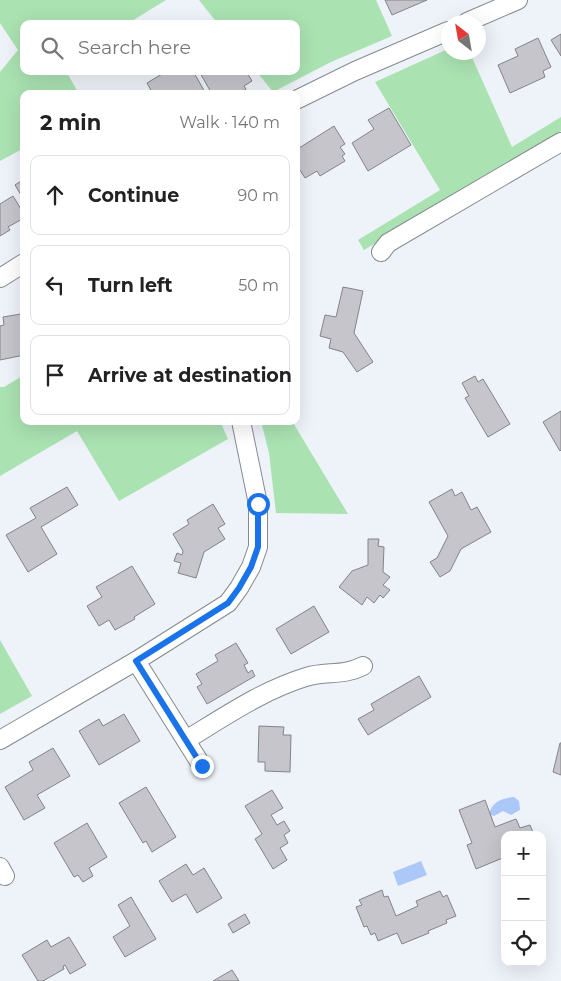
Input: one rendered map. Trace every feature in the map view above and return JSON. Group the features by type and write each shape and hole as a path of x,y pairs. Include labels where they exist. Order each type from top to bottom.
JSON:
{"street":[{"path":"483,15 518,0"},
{"path":"300,98 355,71 441,34"},
{"path":"381,252 388,243 561,142"},
{"path":"0,278 20,266"},
{"path":"0,740 136,661 228,603 251,567 258,547 258,504 242,425"},
{"path":"136,661 202,766"},
{"path":"186,740 261,696 292,682 308,676 348,672 362,666"}],"green space":[{"path":"0,0 166,0 134,20 20,20 20,75 68,75 77,90 20,90 20,150 0,161 0,72 18,50 0,23"},
{"path":"199,0 376,0 392,36 331,62 277,90 271,90 259,75 300,75 300,20 215,20"},
{"path":"441,52 441,60 473,60 512,147 561,117 561,131 364,250 358,240 440,190 375,82"},
{"path":"20,377 20,425 222,425 228,439 119,501 77,431 0,476 0,387 4,387"},
{"path":"262,425 294,425 348,514 276,513 269,453"},
{"path":"0,640 32,696 0,714"}],"water":[{"path":"514,797 519,801 520,810 511,815 503,811 494,816 489,814 492,806 498,801"},
{"path":"421,861 427,875 398,886 393,872"}],"building":[{"path":"385,0 427,0 392,15"},
{"path":"561,34 561,56 551,40"},
{"path":"538,38 551,67 543,71 545,77 510,93 498,65 518,56 515,49"},
{"path":"160,75 195,75 204,90 151,90 147,83"},
{"path":"201,75 248,75 252,81 244,86 246,89 245,90 210,90"},
{"path":"389,108 411,145 368,171 352,143 374,129 368,120"},
{"path":"334,126 345,144 340,147 345,154 342,156 345,161 320,176 317,171 305,178 300,170 300,147"},
{"path":"20,182 20,193 15,185"},
{"path":"13,196 20,207 20,220 8,227 10,230 0,236 0,204"},
{"path":"343,287 363,291 354,333 373,362 357,372 343,352 329,348 331,339 320,336 325,315 336,317"},
{"path":"20,314 20,356 0,360 0,326 4,325 3,317"},
{"path":"475,376 478,382 483,379 510,424 488,437 465,398 469,396 462,383"},
{"path":"561,411 561,450 560,451 543,422"},
{"path":"67,487 78,505 41,527 57,554 28,572 6,535 36,518 30,508"},
{"path":"452,489 455,496 462,492 471,510 477,507 491,532 461,549 450,571 440,577 430,562 437,558 448,536 429,502"},
{"path":"213,504 225,524 218,528 225,539 204,552 196,578 178,573 181,563 174,561 177,553 182,555 183,551 173,534 189,524 187,520"},
{"path":"368,539 379,539 378,546 384,547 383,572 390,577 383,585 390,590 383,598 380,595 374,603 367,597 362,605 339,587 352,571 368,565"},
{"path":"132,566 155,604 134,617 135,619 115,630 109,620 99,626 87,606 102,597 96,587"},
{"path":"314,606 329,632 291,654 276,629"},
{"path":"236,643 248,663 244,665 248,673 252,670 255,676 207,704 197,687 202,684 196,674 218,661 215,655"},
{"path":"419,676 431,697 368,735 358,719 374,710 371,704"},
{"path":"124,714 140,741 99,765 79,731 99,719 103,726"},
{"path":"259,726 284,727 283,735 291,735 290,772 265,771 265,762 258,762"},
{"path":"561,743 561,775 553,772"},
{"path":"53,748 70,776 37,795 45,808 24,820 5,787 33,770 29,762"},
{"path":"146,787 176,837 152,852 146,841 143,843 119,803"},
{"path":"272,790 283,808 271,815 277,825 284,821 290,831 284,835 288,843 280,848 287,860 273,869 255,839 262,834 245,806"},
{"path":"485,800 495,827 516,819 520,828 530,825 532,831 501,831 501,859 476,869 467,845 472,843 459,810"},
{"path":"87,823 107,857 89,868 93,876 83,882 78,875 74,877 54,843"},
{"path":"186,864 193,875 204,868 222,898 197,913 186,894 172,902 159,881"},
{"path":"382,890 384,897 388,896 396,916 418,906 416,901 440,891 443,897 447,895 456,916 446,920 447,923 428,931 429,933 402,944 397,933 378,941 375,933 371,935 367,926 364,927 356,907 362,905 359,900"},
{"path":"131,897 156,939 125,957 113,937 130,926 118,905"},
{"path":"245,914 250,923 233,933 228,924"},
{"path":"69,937 86,965 70,974 65,965 63,966 64,969 43,981 38,981 22,955 47,940 51,947"},
{"path":"232,970 239,981 213,981"}],"route":[{"path":"202,766 136,661 228,603 251,567 258,547 258,504"}]}
